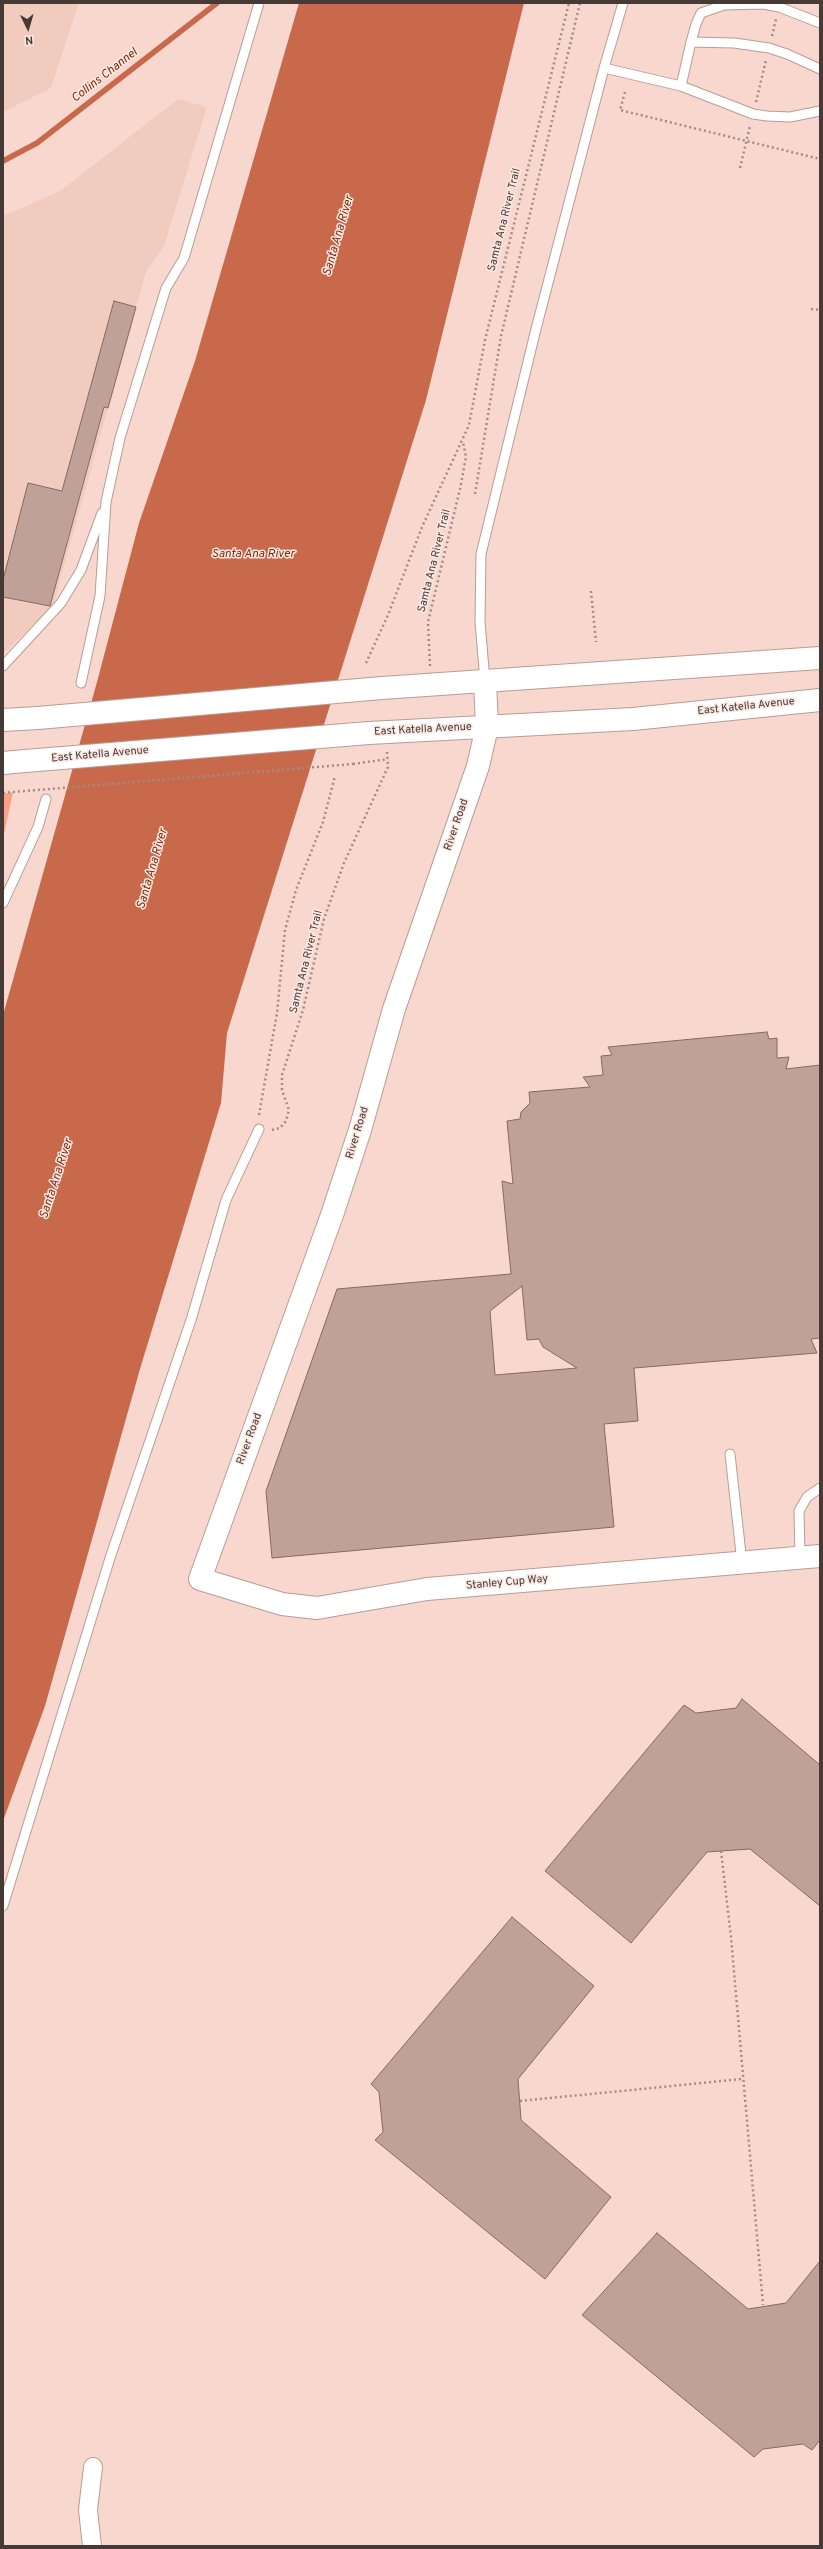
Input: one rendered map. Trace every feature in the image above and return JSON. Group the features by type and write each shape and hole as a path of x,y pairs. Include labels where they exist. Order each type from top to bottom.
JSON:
{"main road":[{"path":"3,720 432,684 820,658"},
{"name":"River Road","path":"200,1579 332,1215 360,1130 394,1008 478,766 486,727 485,681"},
{"name":"East Katella Avenue","path":"3,763 369,733 633,719 820,700"},
{"name":"Stanley Cup Way","path":"200,1579 282,1604 317,1608 427,1589 810,1556"}],"street":[{"path":"92,2546 88,2510 93,2467"}],"lane":[{"path":"3,666 61,603 81,570 106,502 120,438 166,288 184,258 259,3"},
{"path":"485,681 480,622 481,554 536,329 604,68 623,3"},
{"path":"681,86 698,18 706,10 713,7 744,4 779,7 820,23"},
{"path":"692,42 734,43 769,48 787,54 820,69"},
{"path":"604,68 681,86 753,114 790,117 820,111"},
{"path":"82,682 100,596 106,502"},
{"path":"3,903 38,827 46,799"},
{"path":"3,1906 110,1558 191,1320 226,1200 260,1129"},
{"path":"730,1454 742,1563"},
{"path":"810,1556 799,1511 807,1497 820,1488"}],"path":[{"name":"Samta Ana River Trail","path":"366,662 388,615 422,527 463,442 476,394 485,340 516,207 569,3"},
{"path":"475,494 501,336 580,3"},
{"path":"740,168 779,7"},
{"path":"624,92 620,110 820,159"},
{"path":"811,309 820,310"},
{"name":"Samta Ana River Trail","path":"432,684 428,622 460,489 466,457 463,442"},
{"path":"591,591 596,642"},
{"name":"Samta Ana River Trail","path":"3,793 353,764 388,759 388,767 344,864 324,919 304,1010 282,1075 282,1090 289,1110 286,1121 280,1128 268,1131 260,1129 257,1123 277,1013 285,930 296,890 323,822 335,776"},
{"path":"721,1851 731,1937 742,2079 763,2306"},
{"path":"520,2101 742,2079"}],"shaded area":[{"path":"3,3 79,3 51,88 3,112"},
{"path":"178,99 207,107 164,246 146,272 53,606 3,654 3,216 60,191"},
{"path":"13,792 3,839 3,794"}],"water":[{"name":"Santa Ana River","path":"299,3 524,3 426,400 227,1033 221,1103 140,1369 45,1706 3,1821 3,1015 97,682 139,523 195,361"}],"building":[{"path":"114,301 136,307 108,408 104,407 50,606 3,597 3,580 28,483 62,491"},
{"path":"767,1032 769,1039 777,1038 777,1058 789,1057 786,1069 820,1065 820,1338 811,1339 817,1353 634,1368 638,1421 604,1424 614,1527 272,1558 266,1491 337,1289 511,1274 502,1181 513,1184 507,1121 520,1119 521,1112 530,1103 529,1092 590,1087 583,1077 603,1075 601,1056 612,1055 608,1047","holes":["522,1286 527,1340 539,1339 543,1347 577,1368 495,1375 490,1311"]},
{"path":"742,1699 820,1765 820,1906 750,1849 707,1852 631,1943 545,1871 684,1705 696,1713 736,1708"},
{"path":"512,1917 594,1986 518,2079 521,2120 611,2197 545,2279 375,2140 383,2132 379,2092 371,2084"},
{"path":"657,2233 748,2309 786,2303 820,2261 820,2440 812,2450 803,2444 763,2449 754,2457 582,2315"}],"waterway":[{"name":"Collins Channel","path":"3,161 37,143 217,3"}]}
